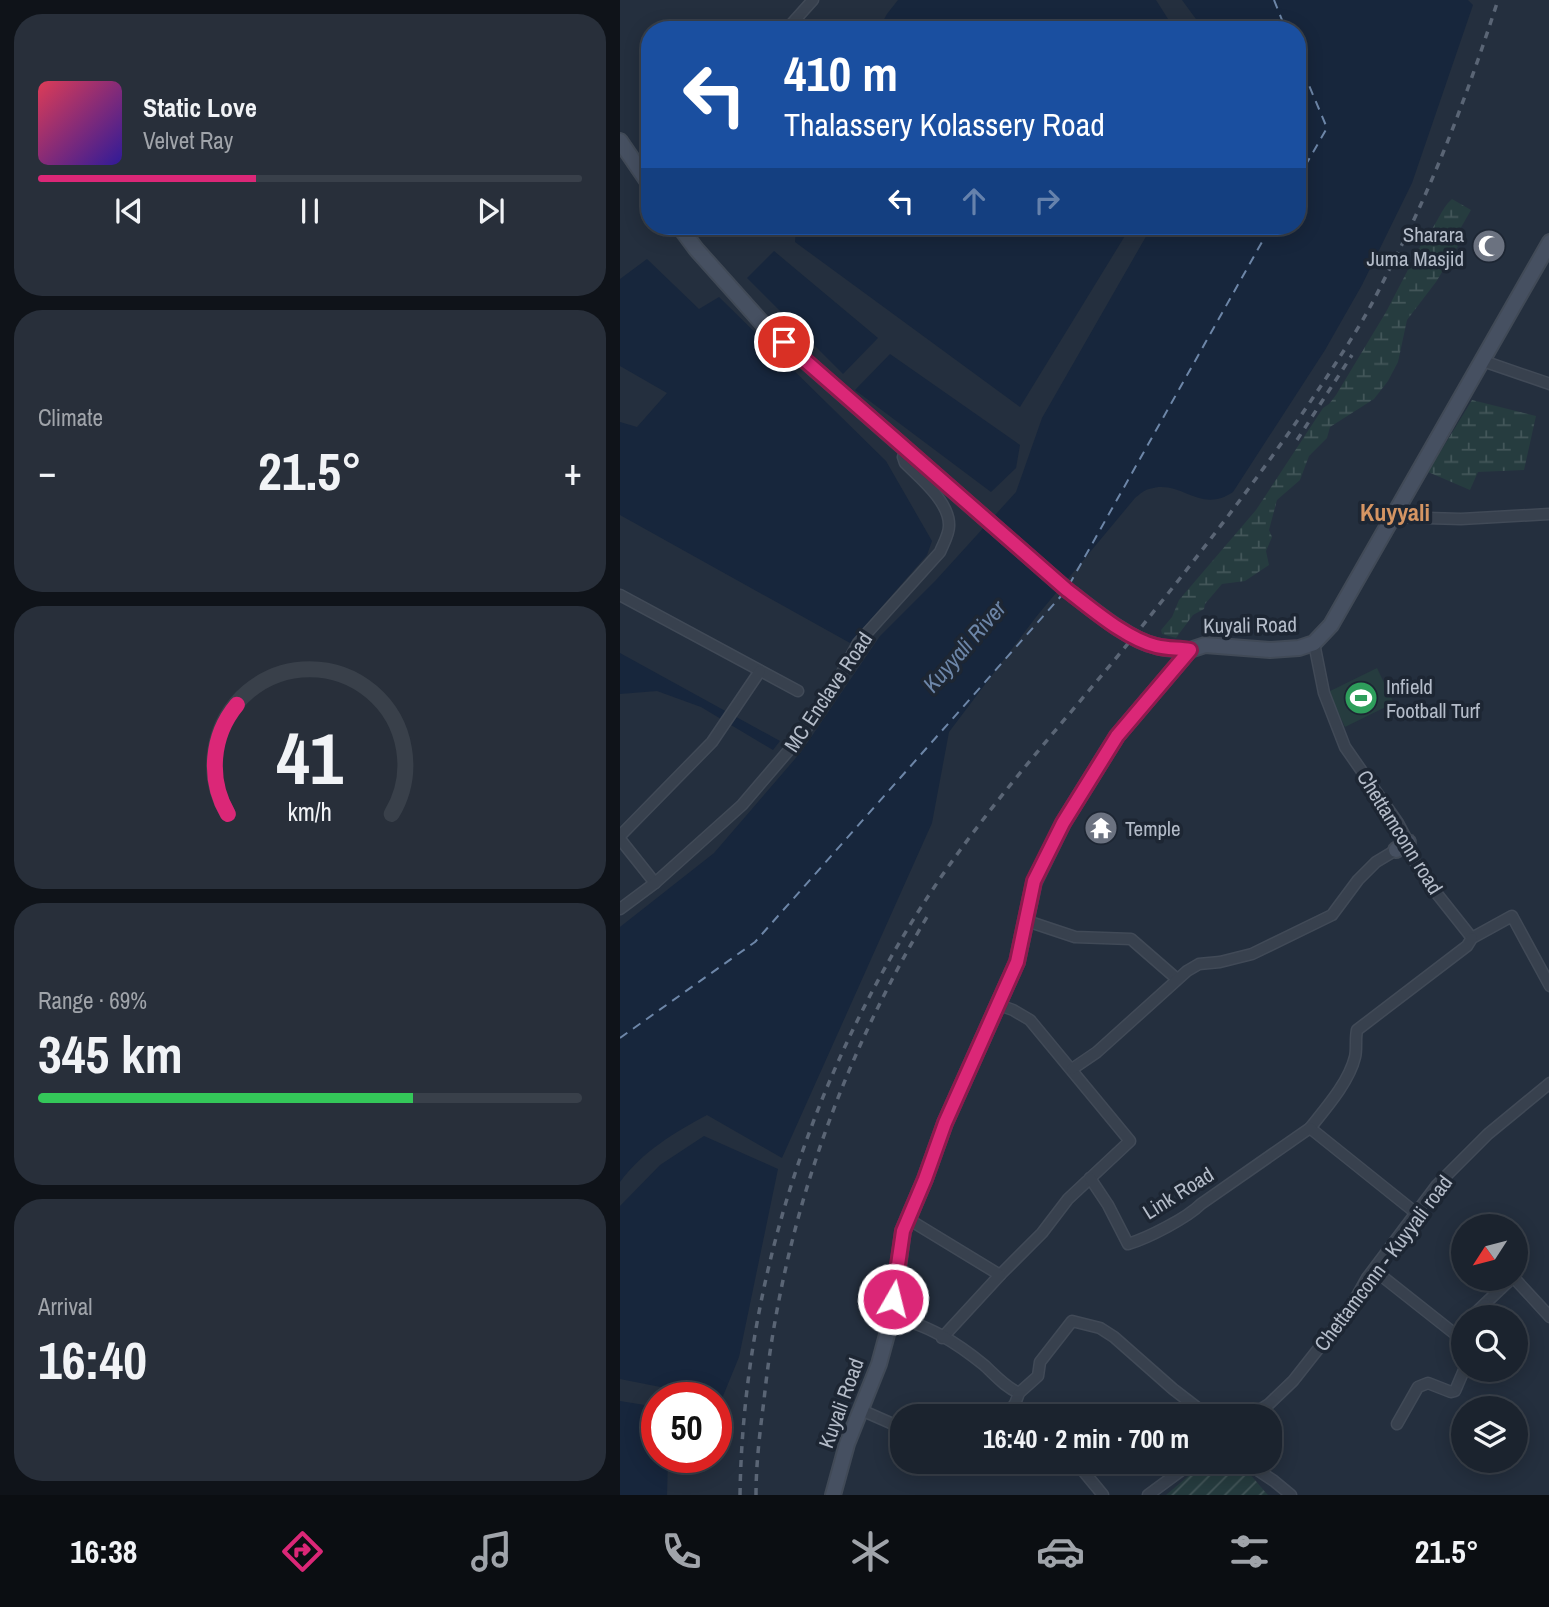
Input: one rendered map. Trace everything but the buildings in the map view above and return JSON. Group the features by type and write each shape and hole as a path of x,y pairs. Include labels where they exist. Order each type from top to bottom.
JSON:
{"main road":[{"path":"622,147 641,173"},
{"path":"686,235 764,324 1067,590 1140,640 1156,646 1190,650"},
{"name":"Kuyali Road","path":"833,1495 847,1444 879,1364 891,1321 903,1231 945,1123 1017,962 1034,881 1063,823 1117,736 1190,650 1205,645 1270,650 1299,648 1314,643 1331,625 1549,242"}],"street":[{"path":"794,21 813,0"},
{"path":"1483,361 1549,384"},
{"name":"MC Enclave Road","path":"620,909 655,883 742,804 772,772 832,691 858,643 940,552 950,523 937,497 905,463 903,457 910,451"},
{"path":"1394,517 1462,519 1549,514"},
{"path":"620,595 798,691"},
{"name":"Chettamconn road","path":"1314,643 1324,693 1345,747 1366,775 1402,846 1472,938"},
{"path":"655,883 620,838 712,742 760,671"},
{"path":"1072,1069 1097,1052 1177,979 1199,964 1252,954 1332,915 1358,880 1376,862 1402,846"},
{"path":"1472,938 1512,916 1549,986"},
{"path":"1027,921 1075,937 1131,939 1177,979"},
{"name":"Link Road","path":"1090,1178 1108,1205 1128,1244 1140,1241 1192,1213 1310,1128 1349,1072 1356,1055 1354,1041 1357,1030 1467,946 1472,938"},
{"path":"942,1338 1024,1253 1068,1199 1130,1141 1030,1020 999,1005"},
{"name":"Chettamconn - Kuyyali road","path":"1269,1404 1293,1381 1349,1310 1374,1270 1437,1185 1488,1134 1549,1083"},
{"path":"1310,1128 1416,1213"},
{"path":"908,1219 1000,1275"},
{"path":"1374,1270 1451,1331"},
{"path":"1485,1304 1498,1292"},
{"path":"1525,1292 1549,1317"},
{"path":"891,1321 918,1324 964,1350 1019,1393"},
{"path":"1015,1404 1019,1393 1038,1376 1040,1362 1073,1321 1107,1332 1194,1404"},
{"path":"1397,1424 1418,1387 1428,1383 1451,1392 1455,1391 1459,1382"},
{"path":"861,1410 890,1423"},
{"path":"1086,1474 1103,1495"},
{"path":"1148,1495 1176,1474"},
{"path":"1264,1474 1291,1495"}],"green space":[{"path":"1452,199 1471,210 1455,238 1458,246 1436,282 1407,320 1398,362 1388,381 1374,399 1330,427 1327,438 1309,456 1300,480 1277,500 1269,530 1272,537 1266,551 1269,565 1245,581 1222,584 1205,604 1204,609 1193,615 1176,638 1162,634 1161,630 1172,617 1179,600 1256,510 1323,408 1336,395 1386,312 1425,237"},
{"path":"1472,400 1536,416 1524,470 1478,472 1470,490 1428,472"},
{"name":"Infield Football Turf","path":"1377,668 1394,703 1345,727 1328,692"},
{"path":"1191,1474 1249,1474 1268,1495 1166,1495"}],"water":[{"path":"898,0 1156,0 1169,21 883,21"},
{"name":"Kuyyali River","path":"1182,0 1468,0 1473,5 1412,183 1362,285 1325,350 1233,492 1210,500 1161,487 1147,490 1135,498 1036,617 949,732 932,823 782,1158 707,1115 660,1144 638,1161 620,1182 620,927 714,853 801,752 880,636 936,580 1016,492 1042,418 1147,235 1306,235 1306,21 1197,21"},
{"path":"795,235 1125,235 1020,407 795,242"},
{"path":"774,251 878,338 843,374 747,278"},
{"path":"647,259 699,309 719,297 886,461 932,541 927,555 850,643 620,515 620,422 637,427 667,393 620,366 620,279"},
{"path":"890,354 1020,445 1016,468 991,492 855,390"},
{"path":"620,653 780,741 773,750 701,707 657,691 620,694"},
{"path":"704,1136 778,1169 739,1357 729,1382 641,1383 620,1379 620,1206 660,1165"},
{"path":"620,1401 641,1404 641,1473 668,1473 667,1495 620,1495"}],"ferry route":[{"path":"1274,0 1282,21"},
{"path":"1306,78 1327,128 1306,164"},
{"path":"1069,585 1266,235"},
{"path":"620,1038 755,942 1062,595"}],"railway":[{"path":"740,1495 744,1418 754,1342 769,1266 789,1192 815,1118 845,1047 879,978 918,912 968,839 1195,560 1281,444 1361,323 1421,205 1462,104 1498,0"},
{"path":"1297,440 1352,355"},
{"path":"756,1495 760,1435 773,1335 801,1209 843,1086 869,1027 930,912"}],"place":[{"name":"Sharara Juma Masjid","path":"1489,246"},
{"name":"Infield Football Turf","path":"1361,698"},
{"name":"Temple","path":"1101,828"}],"district":[{"name":"Kuyyali","path":"1395,512"}],"route":[{"path":"784,342 1067,590 1140,640 1156,646 1190,650 1117,736 1063,823 1034,881 1017,962 945,1123 903,1231 893,1299"}]}
